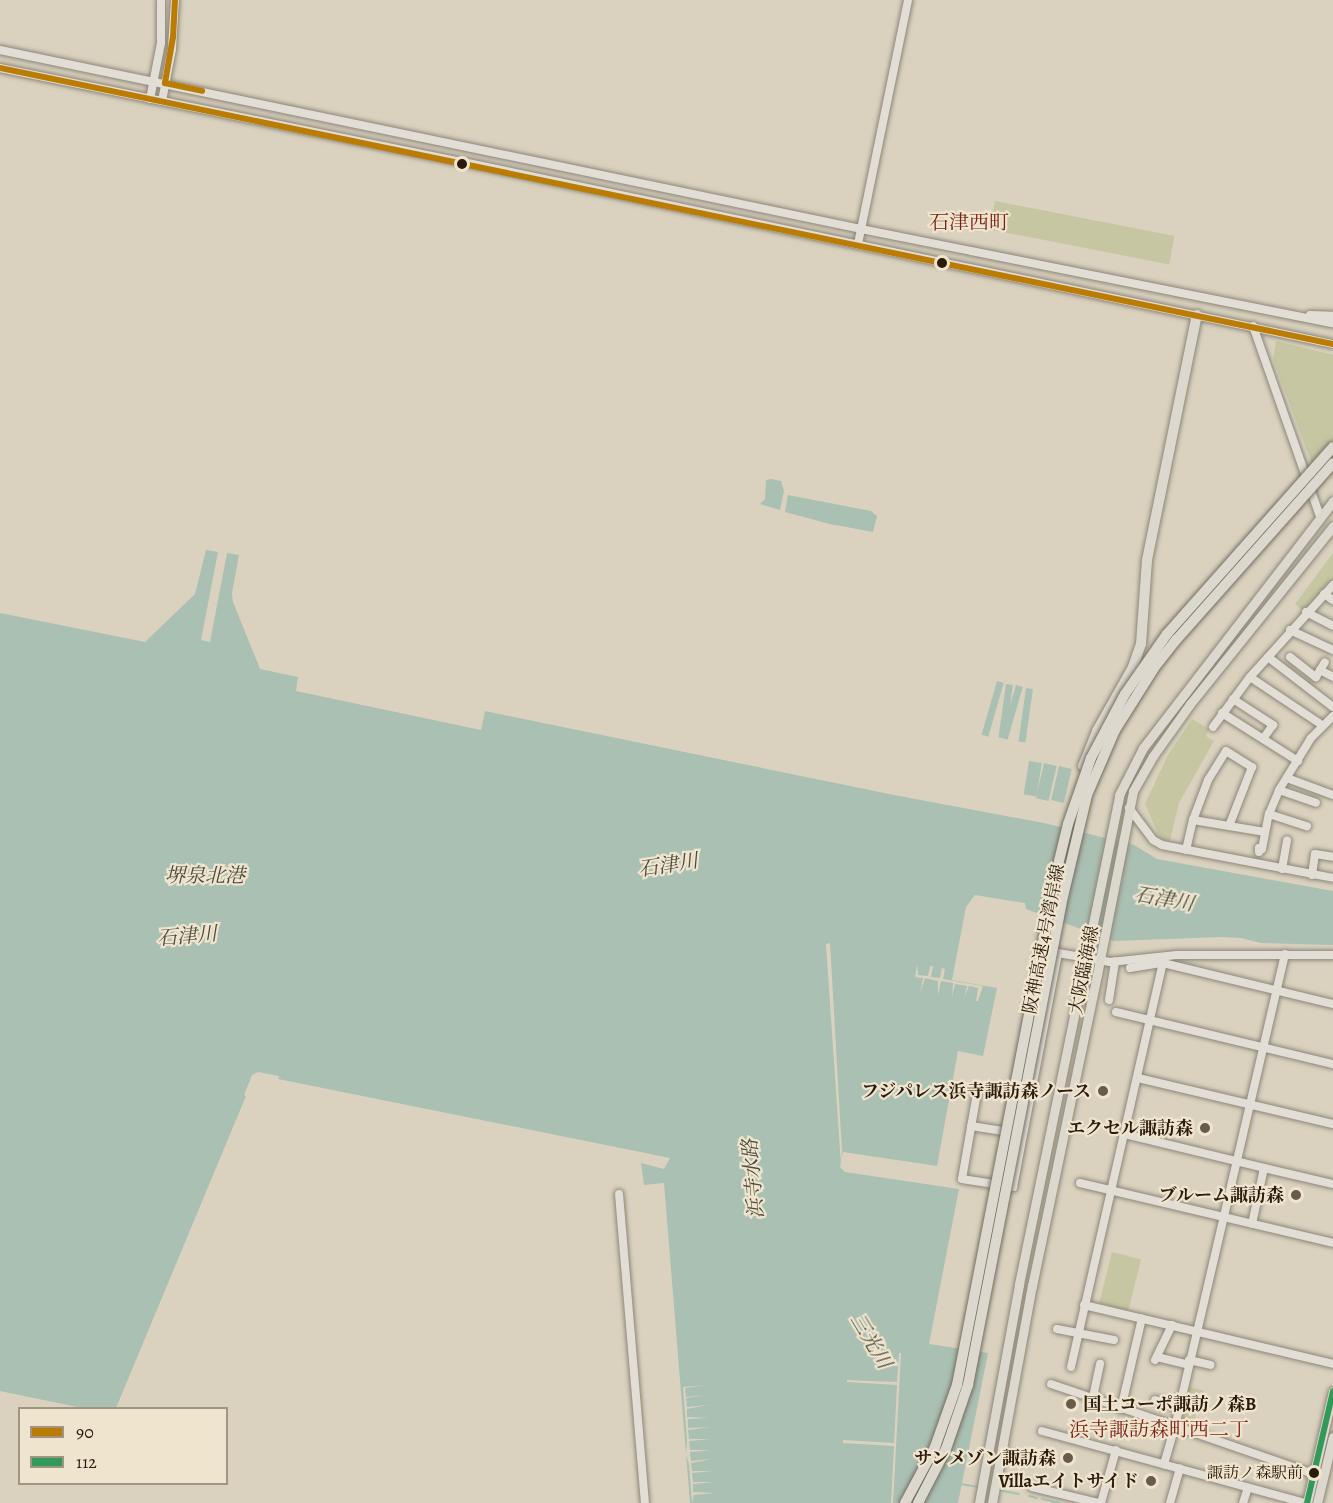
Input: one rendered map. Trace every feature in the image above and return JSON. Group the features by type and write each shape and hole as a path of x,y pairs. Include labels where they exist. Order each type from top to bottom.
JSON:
{"highway":[{"path":"1068,824 1089,749 1106,712 1133,667 1141,644 1147,560 1197,315"},
{"name":"阪神高速4号湾岸線","path":"905,1503 936,1447 957,1385 1068,824 1086,769 1106,726 1144,664 1190,608 1333,447"},
{"name":"阪神高速4号湾岸線","path":"918,1503 946,1449 968,1385 1062,895 1087,795 1115,730 1134,697 1177,639 1333,465"}],"main road":[{"name":"大阪臨海線","path":"980,1498 1019,1284 1119,795 1143,748 1333,501"},
{"name":"大阪臨海線","path":"992,1500 1032,1286 1101,960 1123,832 1133,791 1171,730 1333,526"},
{"path":"1306,1503 1333,1392"},
{"path":"1317,1503 1332,1443"}],"street":[{"path":"150,99 161,44 161,0"},
{"path":"162,101 173,37 175,0"},
{"path":"858,244 908,0"},
{"path":"0,50 861,230 1201,299 1333,323"},
{"path":"0,68 1333,344"},
{"path":"1197,315 1201,299"},
{"path":"1266,311 1333,316"},
{"path":"1253,326 1320,516"},
{"path":"1213,727 1250,677 1306,612 1333,585"},
{"path":"1324,594 1333,600"},
{"path":"1306,612 1333,626"},
{"path":"1290,630 1333,650"},
{"path":"1268,657 1333,707"},
{"path":"1290,657 1316,677 1325,662"},
{"path":"1320,670 1333,677"},
{"path":"1250,677 1322,724"},
{"path":"1233,699 1273,725 1263,739"},
{"path":"1222,713 1298,761"},
{"path":"1259,852 1259,848 1262,849 1269,814 1279,790 1322,724 1333,716"},
{"path":"1186,850 1192,820 1208,780 1226,751 1252,767 1229,826"},
{"path":"1287,778 1333,795"},
{"path":"1279,790 1316,803"},
{"path":"1129,808 1153,840 1162,845 1333,878"},
{"path":"1269,814 1307,826"},
{"path":"1192,820 1265,831"},
{"path":"1282,869 1287,840"},
{"path":"1312,875 1315,854 1333,857"},
{"path":"977,1094 962,1179 1013,1187 1058,953 1116,961 1177,956 1333,955"},
{"path":"1164,1464 1180,1408 1285,954"},
{"path":"1109,1000 1116,961"},
{"path":"1071,1367 1163,963"},
{"path":"1130,968 1163,963 1333,1004"},
{"path":"1116,1012 1333,1065"},
{"path":"1138,1078 1333,1124"},
{"path":"971,1126 1023,1135"},
{"path":"1125,1134 1333,1184"},
{"path":"1252,1224 1264,1168"},
{"path":"1080,1183 1333,1243"},
{"path":"619,1194 645,1503"},
{"path":"1084,1305 1333,1364"},
{"path":"1121,1409 1142,1318"},
{"path":"1172,1325 1156,1358 1210,1365"},
{"path":"1057,1329 1114,1340"},
{"path":"1093,1397 1100,1364"},
{"path":"1051,1384 1308,1472"},
{"path":"1155,1401 1180,1408"},
{"path":"1042,1431 1306,1503"},
{"path":"1032,1487 1099,1503 1116,1450"},
{"path":"1000,1455 1032,1460"},
{"path":"1170,1503 1180,1468"},
{"path":"1243,1503 1248,1488"}],"green space":[{"path":"995,201 1175,236 1169,264 989,229"},
{"path":"1276,341 1333,355 1333,454 1315,472 1273,359"},
{"path":"1333,553 1333,582 1304,611 1295,604"},
{"path":"1192,719 1209,729 1206,736 1214,741 1179,803 1170,841 1160,839 1145,804 1168,755"},
{"path":"1112,1252 1141,1259 1128,1311 1099,1303"},
{"path":"1187,1386 1204,1391 1191,1429 1181,1425 1179,1421"}],"water":[{"path":"766,480 781,481 784,491 780,510 760,504 765,499"},
{"path":"788,495 871,511 877,516 873,532 785,512"},
{"name":"堺泉北港","path":"206,550 218,552 201,640 210,642 227,553 239,555 232,593 233,602 260,669 298,677 296,691 481,730 485,711 894,795 1044,823 1134,845 1157,859 1333,891 1333,945 1261,943 1241,938 1222,937 1114,941 1026,909 1025,903 975,895 966,907 952,980 997,988 983,1056 958,1051 937,1166 843,1152 840,1167 845,1172 959,1189 929,1344 988,1353 958,1503 690,1503 664,1183 644,1185 641,1163 664,1169 670,1158 278,1079 279,1076 258,1072 252,1075 244,1095 246,1096 116,1407 77,1407 0,1391 0,613 145,642 195,594"},
{"path":"997,681 1004,683 988,737 982,735"},
{"path":"1006,684 1013,685 1005,738 998,737"},
{"path":"1016,685 1023,687 1008,740 1001,738"},
{"path":"1026,688 1033,689 1025,742 1018,741"},
{"path":"1029,761 1042,763 1037,797 1024,795"},
{"path":"1044,763 1057,766 1049,801 1036,798"},
{"path":"1059,766 1072,769 1064,803 1051,800"}],"pier":[{"path":"830,943 842,1152 841,1165 826,944"},
{"path":"917,964 918,975 928,976 930,966 933,966 931,977 940,978 942,968 945,969 943,979 983,986 978,1001 976,1001 978,988 969,986 964,998 967,986 955,984 952,997 953,983 941,981 938,995 938,981 925,978 920,993 923,978 915,977"},
{"path":"899,1353 901,1353 893,1503 891,1503 894,1446 843,1443 843,1440 894,1443 897,1385 847,1382 847,1380 897,1382"},
{"path":"706,1385 685,1388 686,1397 707,1395 686,1398 687,1407 708,1405 687,1409 687,1417 709,1418 688,1419 688,1428 710,1427 688,1430 689,1439 711,1439 689,1441 690,1450 712,1450 690,1452 691,1461 712,1459 691,1463 692,1471 713,1471 692,1473 693,1482 714,1482 693,1484 693,1492 715,1493 694,1495 692,1503 689,1464 686,1455 683,1387"}],"waterway":[{"name":"三光川","path":"960,1484 978,1487"},
{"name":"三光川","path":"998,1490 1019,1494"},
{"name":"三光川","path":"1029,1496 1037,1498"},
{"name":"三光川","path":"1042,1499 1060,1503"}],"transit line":[{"name":"90","path":"175,0 173,37 165,83 202,91"},
{"name":"90","path":"0,68 1333,344"},
{"name":"112","path":"1307,1503 1333,1391"}],"place":[{"name":"フジパレス浜寺諏訪森ノース","path":"1103,1091"},
{"name":"エクセル諏訪森","path":"1205,1128"},
{"name":"ブルーム諏訪森","path":"1296,1195"},
{"name":"国土コーポ諏訪ノ森B","path":"1071,1404"},
{"name":"サンメゾン諏訪森","path":"1068,1458"},
{"name":"諏訪ノ森駅前","path":"1314,1473"},
{"name":"Villaエイトサイド","path":"1151,1481"}],"district":[{"name":"石津西町","path":"969,222"},
{"name":"浜寺諏訪森町西二丁","path":"1159,1429"}],"water label":[{"name":"石津川","path":"668,865"},
{"name":"石津川","path":"1164,899"},
{"name":"石津川","path":"187,936"},
{"name":"浜寺水路","path":"753,1179"}]}
